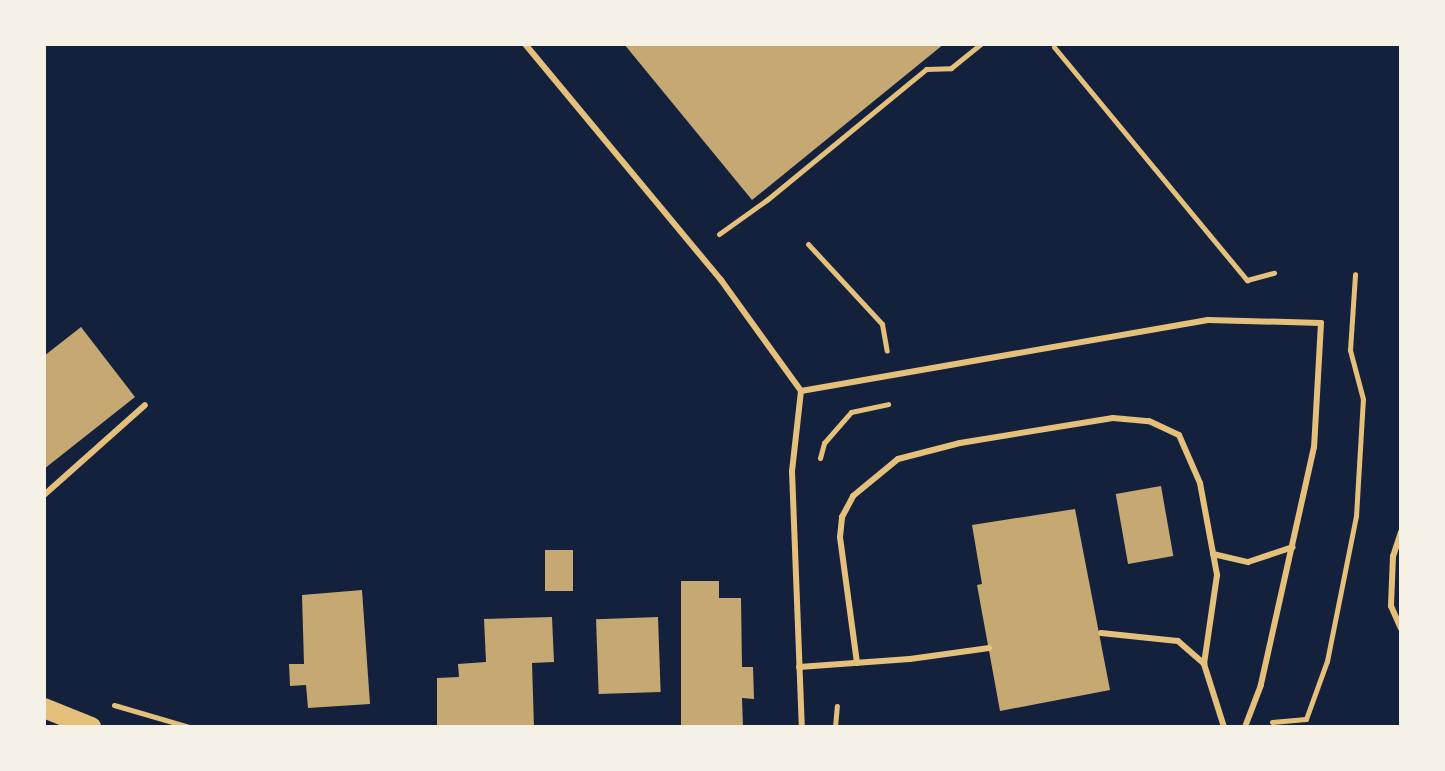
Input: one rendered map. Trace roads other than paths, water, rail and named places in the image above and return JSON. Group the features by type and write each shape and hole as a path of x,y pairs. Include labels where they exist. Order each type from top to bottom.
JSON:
{"main road":[{"path":"44,708 91,727"}],"lane":[{"path":"525,44 705,260 801,391 792,471 802,727"},
{"path":"801,391 1208,320 1321,323 1314,447 1261,685 1245,727"},
{"path":"44,495 145,405"},
{"path":"857,663 840,537 842,517 853,496 898,459 960,443 1113,418 1149,421 1179,435 1200,483 1217,575 1204,664 1224,727"},
{"path":"1401,532 1393,556 1391,606 1401,628"},
{"path":"1213,554 1248,562 1293,547"},
{"path":"1101,633 1178,641 1204,664"},
{"path":"799,667 989,648"}]}
